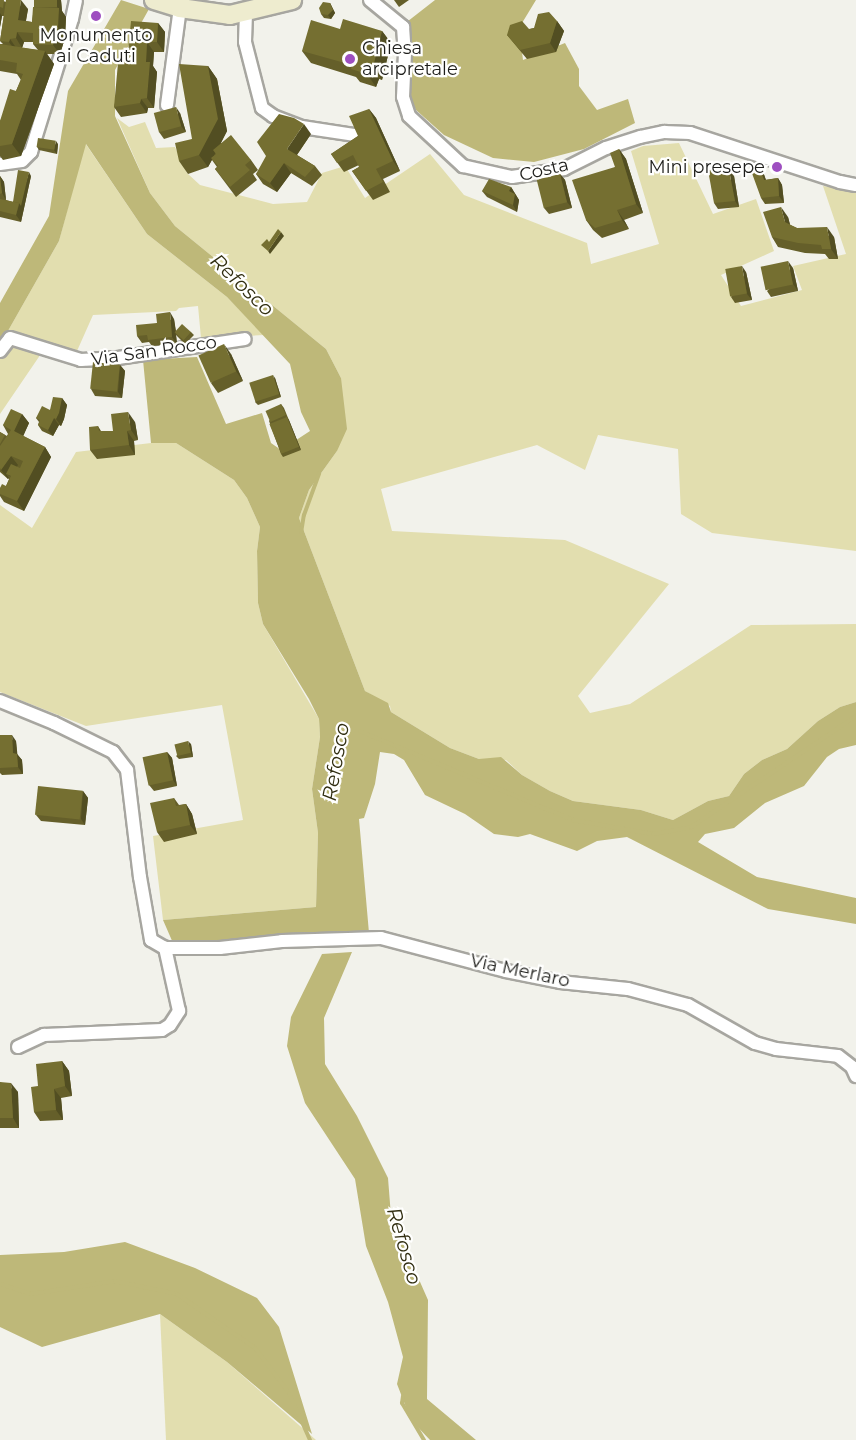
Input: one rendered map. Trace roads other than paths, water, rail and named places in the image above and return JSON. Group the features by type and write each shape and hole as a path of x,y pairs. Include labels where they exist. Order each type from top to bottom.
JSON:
{"main road":[{"path":"154,0 180,9 231,15 292,0"}],"street":[{"path":"0,164 22,161 31,152 76,0"},
{"name":"Costa","path":"370,0 403,27 405,52 403,97 409,116 463,166 512,177 564,169 606,148 640,137 664,132 690,133 840,182 856,185"},
{"path":"166,105 180,9"},
{"path":"246,13 245,42 262,108 273,116 302,127 355,135"},
{"name":"Via San Rocco","path":"0,351 10,338 81,360 90,360 245,339"},
{"path":"0,701 54,723 113,752 127,770 138,867 151,940 165,948 178,1011 170,1025 162,1030 44,1035 18,1047"},
{"name":"Via Merlaro","path":"165,948 220,948 335,938 381,938 560,982 628,989 688,1005 755,1042 776,1049 838,1056 852,1067 856,1076"}],"waterway":[{"name":"Refosco","path":"301,533 304,515 319,474"},
{"path":"360,731 573,820 653,834 691,827 856,716"},
{"path":"0,1284 31,1294 115,1281 177,1294 255,1348 289,1393 310,1440"},
{"name":"Refosco","path":"403,1396 402,1403 424,1440"}],"place":[{"name":"Monumento ai Caduti","path":"96,16"},
{"name":"Chiesa arcipretale","path":"350,59"},
{"name":"Mini presepe","path":"777,167"}]}
